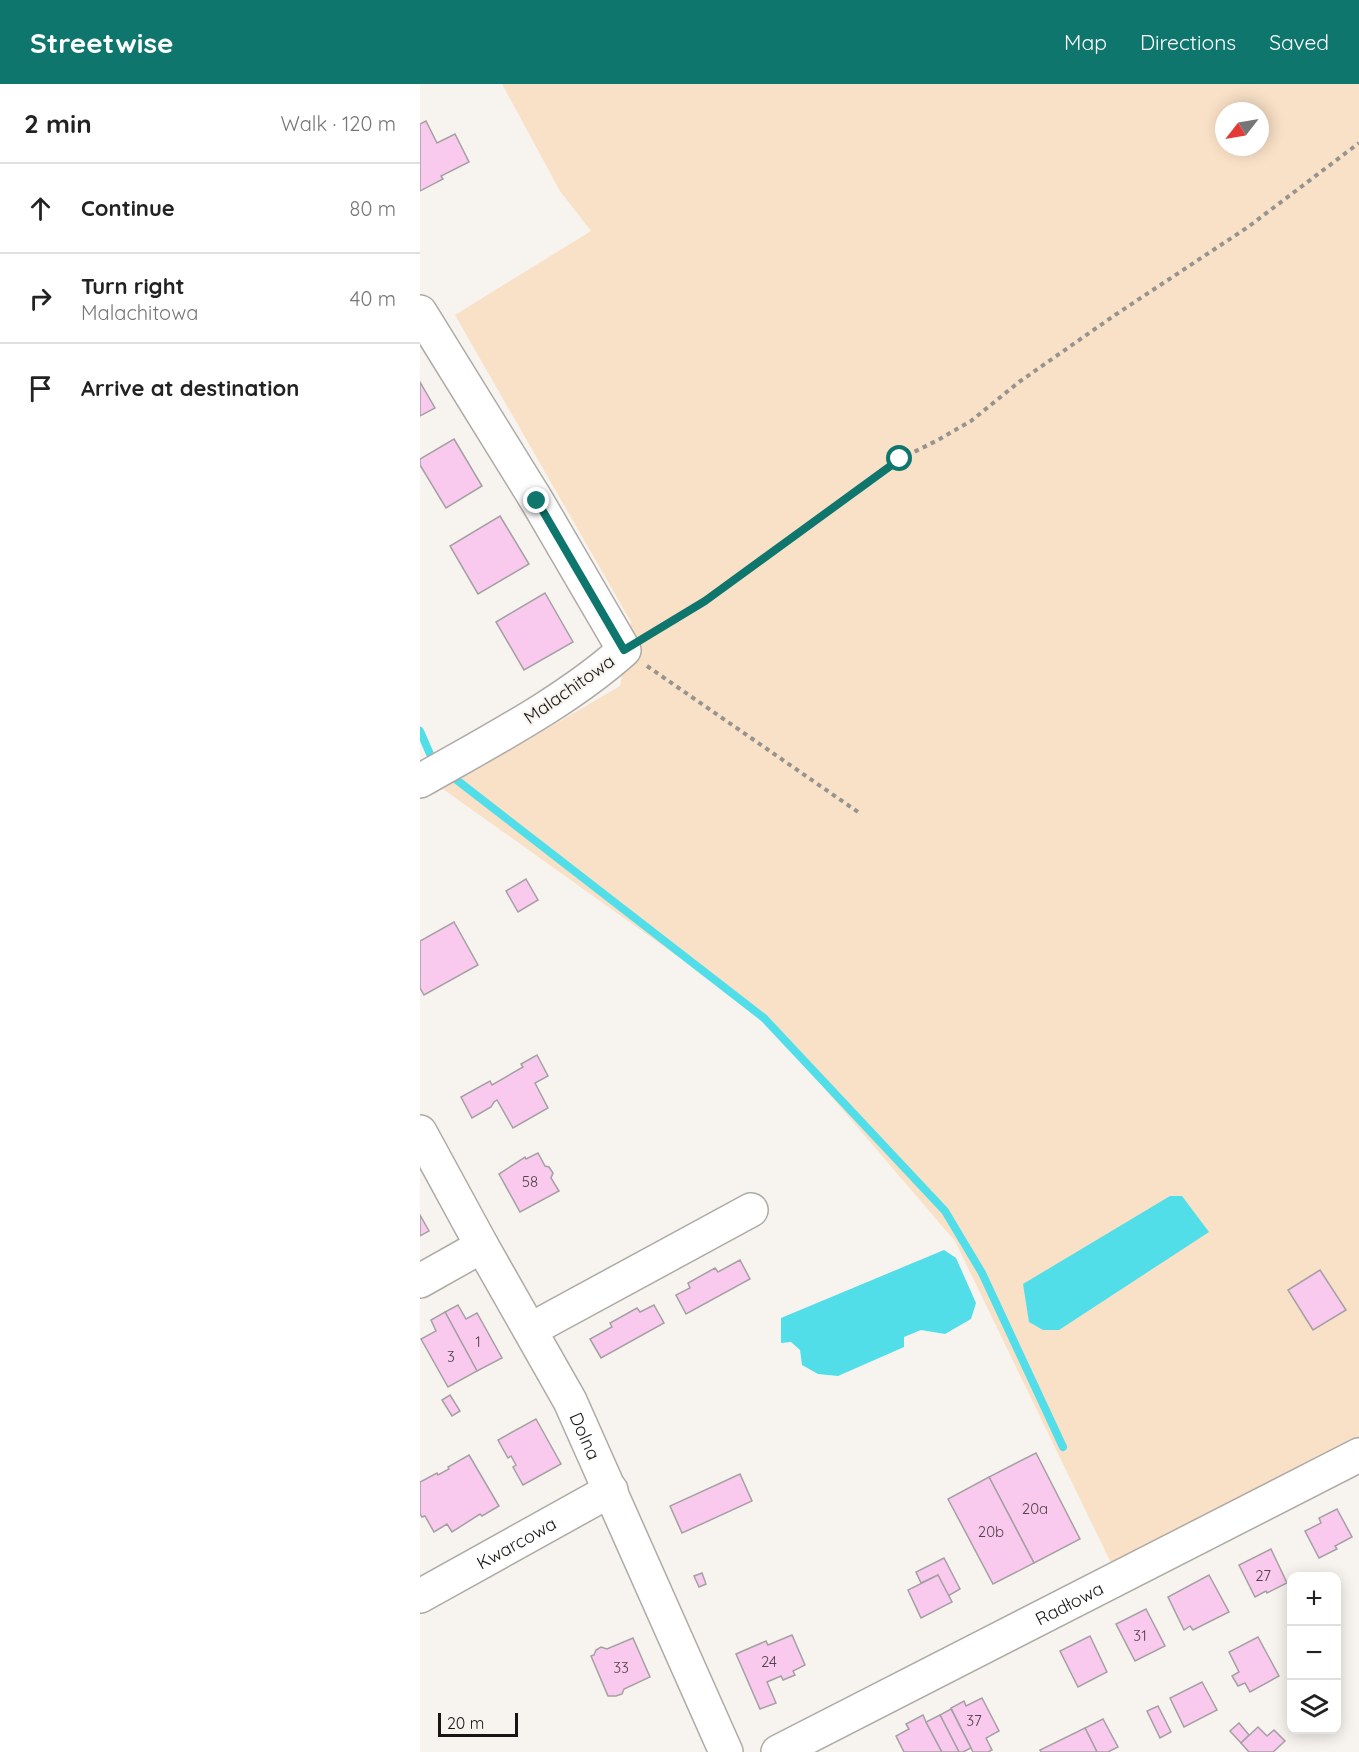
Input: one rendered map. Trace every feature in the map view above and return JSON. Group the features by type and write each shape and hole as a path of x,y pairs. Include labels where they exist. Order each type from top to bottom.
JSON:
{"street":[{"name":"Malachitowa","path":"420,312 537,501 624,650 603,670 533,715 420,781"},
{"name":"Dolna","path":"420,1132 570,1401 726,1752"},
{"path":"530,1330 751,1210"},
{"path":"420,1281 482,1246"},
{"name":"Radłowa","path":"778,1752 1359,1455"},
{"name":"Kwarcowa","path":"420,1596 611,1491"}],"path":[{"path":"858,812 624,650 705,601 900,459 971,421 1019,382 1248,227 1359,143"}],"shaded area":[{"path":"502,84 1359,84 1359,1438 1112,1565 955,1241 764,1018 443,789 620,686 631,622 455,315 591,231 560,191"}],"water":[{"path":"1170,1196 1182,1196 1209,1232 1059,1330 1043,1330 1029,1322 1023,1284"},
{"path":"944,1250 956,1258 976,1303 971,1319 945,1334 921,1330 904,1337 904,1347 838,1376 818,1374 802,1365 800,1350 791,1342 781,1343 781,1318"}],"building":[{"path":"426,121 437,143 455,134 469,162 441,176 443,179 420,191 420,124"},
{"path":"420,382 435,408 420,416"},
{"path":"454,439 482,486 446,508 420,465 420,459"},
{"path":"500,516 529,564 478,594 450,546"},
{"path":"545,593 573,642 524,670 496,622"},
{"path":"526,879 538,900 518,912 506,891"},
{"path":"454,922 478,965 424,995 420,988 420,941"},
{"path":"537,1055 548,1076 535,1083 548,1108 513,1128 497,1100 491,1107 472,1118 461,1097 490,1081 492,1085 523,1067 521,1064"},
{"path":"538,1153 545,1166 549,1167 553,1173 551,1178 559,1191 520,1212 499,1174 525,1157 526,1159"},
{"path":"420,1215 429,1231 420,1236"},
{"path":"740,1260 750,1279 686,1314 676,1295 690,1288 688,1283 715,1268 718,1272"},
{"path":"1320,1270 1346,1310 1313,1330 1288,1290"},
{"path":"458,1305 466,1319 477,1313 502,1358 477,1371 445,1312"},
{"path":"654,1305 664,1323 601,1358 590,1339 612,1327 610,1323 637,1308 640,1312"},
{"path":"445,1312 477,1371 448,1387 421,1339 436,1331 431,1320"},
{"path":"450,1395 460,1411 452,1416 442,1400"},
{"path":"536,1419 561,1464 523,1485 513,1467 516,1465 511,1456 508,1458 498,1440"},
{"path":"1036,1453 1080,1539 1034,1563 989,1477"},
{"path":"469,1455 499,1506 482,1516 480,1514 452,1532 447,1524 434,1532 425,1516 422,1517 420,1514 420,1482 449,1469 448,1467"},
{"path":"740,1474 752,1501 682,1533 670,1506"},
{"path":"989,1477 1034,1563 993,1584 948,1499"},
{"path":"1337,1509 1352,1537 1335,1546 1337,1549 1319,1558 1305,1531 1321,1523 1319,1518"},
{"path":"1271,1549 1287,1583 1255,1597 1239,1565"},
{"path":"944,1558 960,1589 948,1596 938,1575 921,1583 916,1572"},
{"path":"702,1573 706,1584 699,1587 694,1576"},
{"path":"938,1575 952,1602 921,1618 908,1590"},
{"path":"1209,1575 1229,1612 1193,1630 1190,1626 1184,1630 1168,1597"},
{"path":"1146,1609 1165,1646 1135,1661 1116,1624"},
{"path":"792,1635 805,1665 793,1671 795,1675 783,1680 781,1676 767,1682 776,1703 760,1709 736,1654 766,1641 768,1645"},
{"path":"1090,1636 1107,1672 1078,1687 1060,1651"},
{"path":"1258,1637 1279,1676 1250,1692 1245,1683 1238,1686 1232,1676 1239,1672 1229,1652"},
{"path":"633,1638 650,1677 624,1689 622,1694 608,1696 591,1656 601,1647 607,1649"},
{"path":"1202,1682 1217,1710 1184,1727 1170,1698"},
{"path":"982,1698 999,1731 986,1738 992,1750 973,1752 951,1708 964,1701 966,1706"},
{"path":"1158,1706 1171,1732 1160,1738 1147,1711"},
{"path":"951,1709 971,1748 963,1752 959,1752 940,1715"},
{"path":"923,1715 942,1752 904,1752 896,1736 909,1729 906,1724"},
{"path":"940,1715 959,1752 942,1752 926,1722"},
{"path":"1103,1719 1118,1747 1108,1752 1097,1752 1085,1728"},
{"path":"1239,1723 1249,1735 1241,1743 1230,1731"},
{"path":"1258,1727 1267,1736 1274,1730 1285,1741 1273,1752 1249,1752 1241,1743"},
{"path":"1085,1728 1097,1752 1041,1752 1040,1750"}],"waterway":[{"path":"420,731 433,761 437,764"},
{"path":"449,774 764,1018 945,1211 982,1273 1063,1447"}],"route":[{"path":"537,501 624,650 705,601 900,459"}]}
